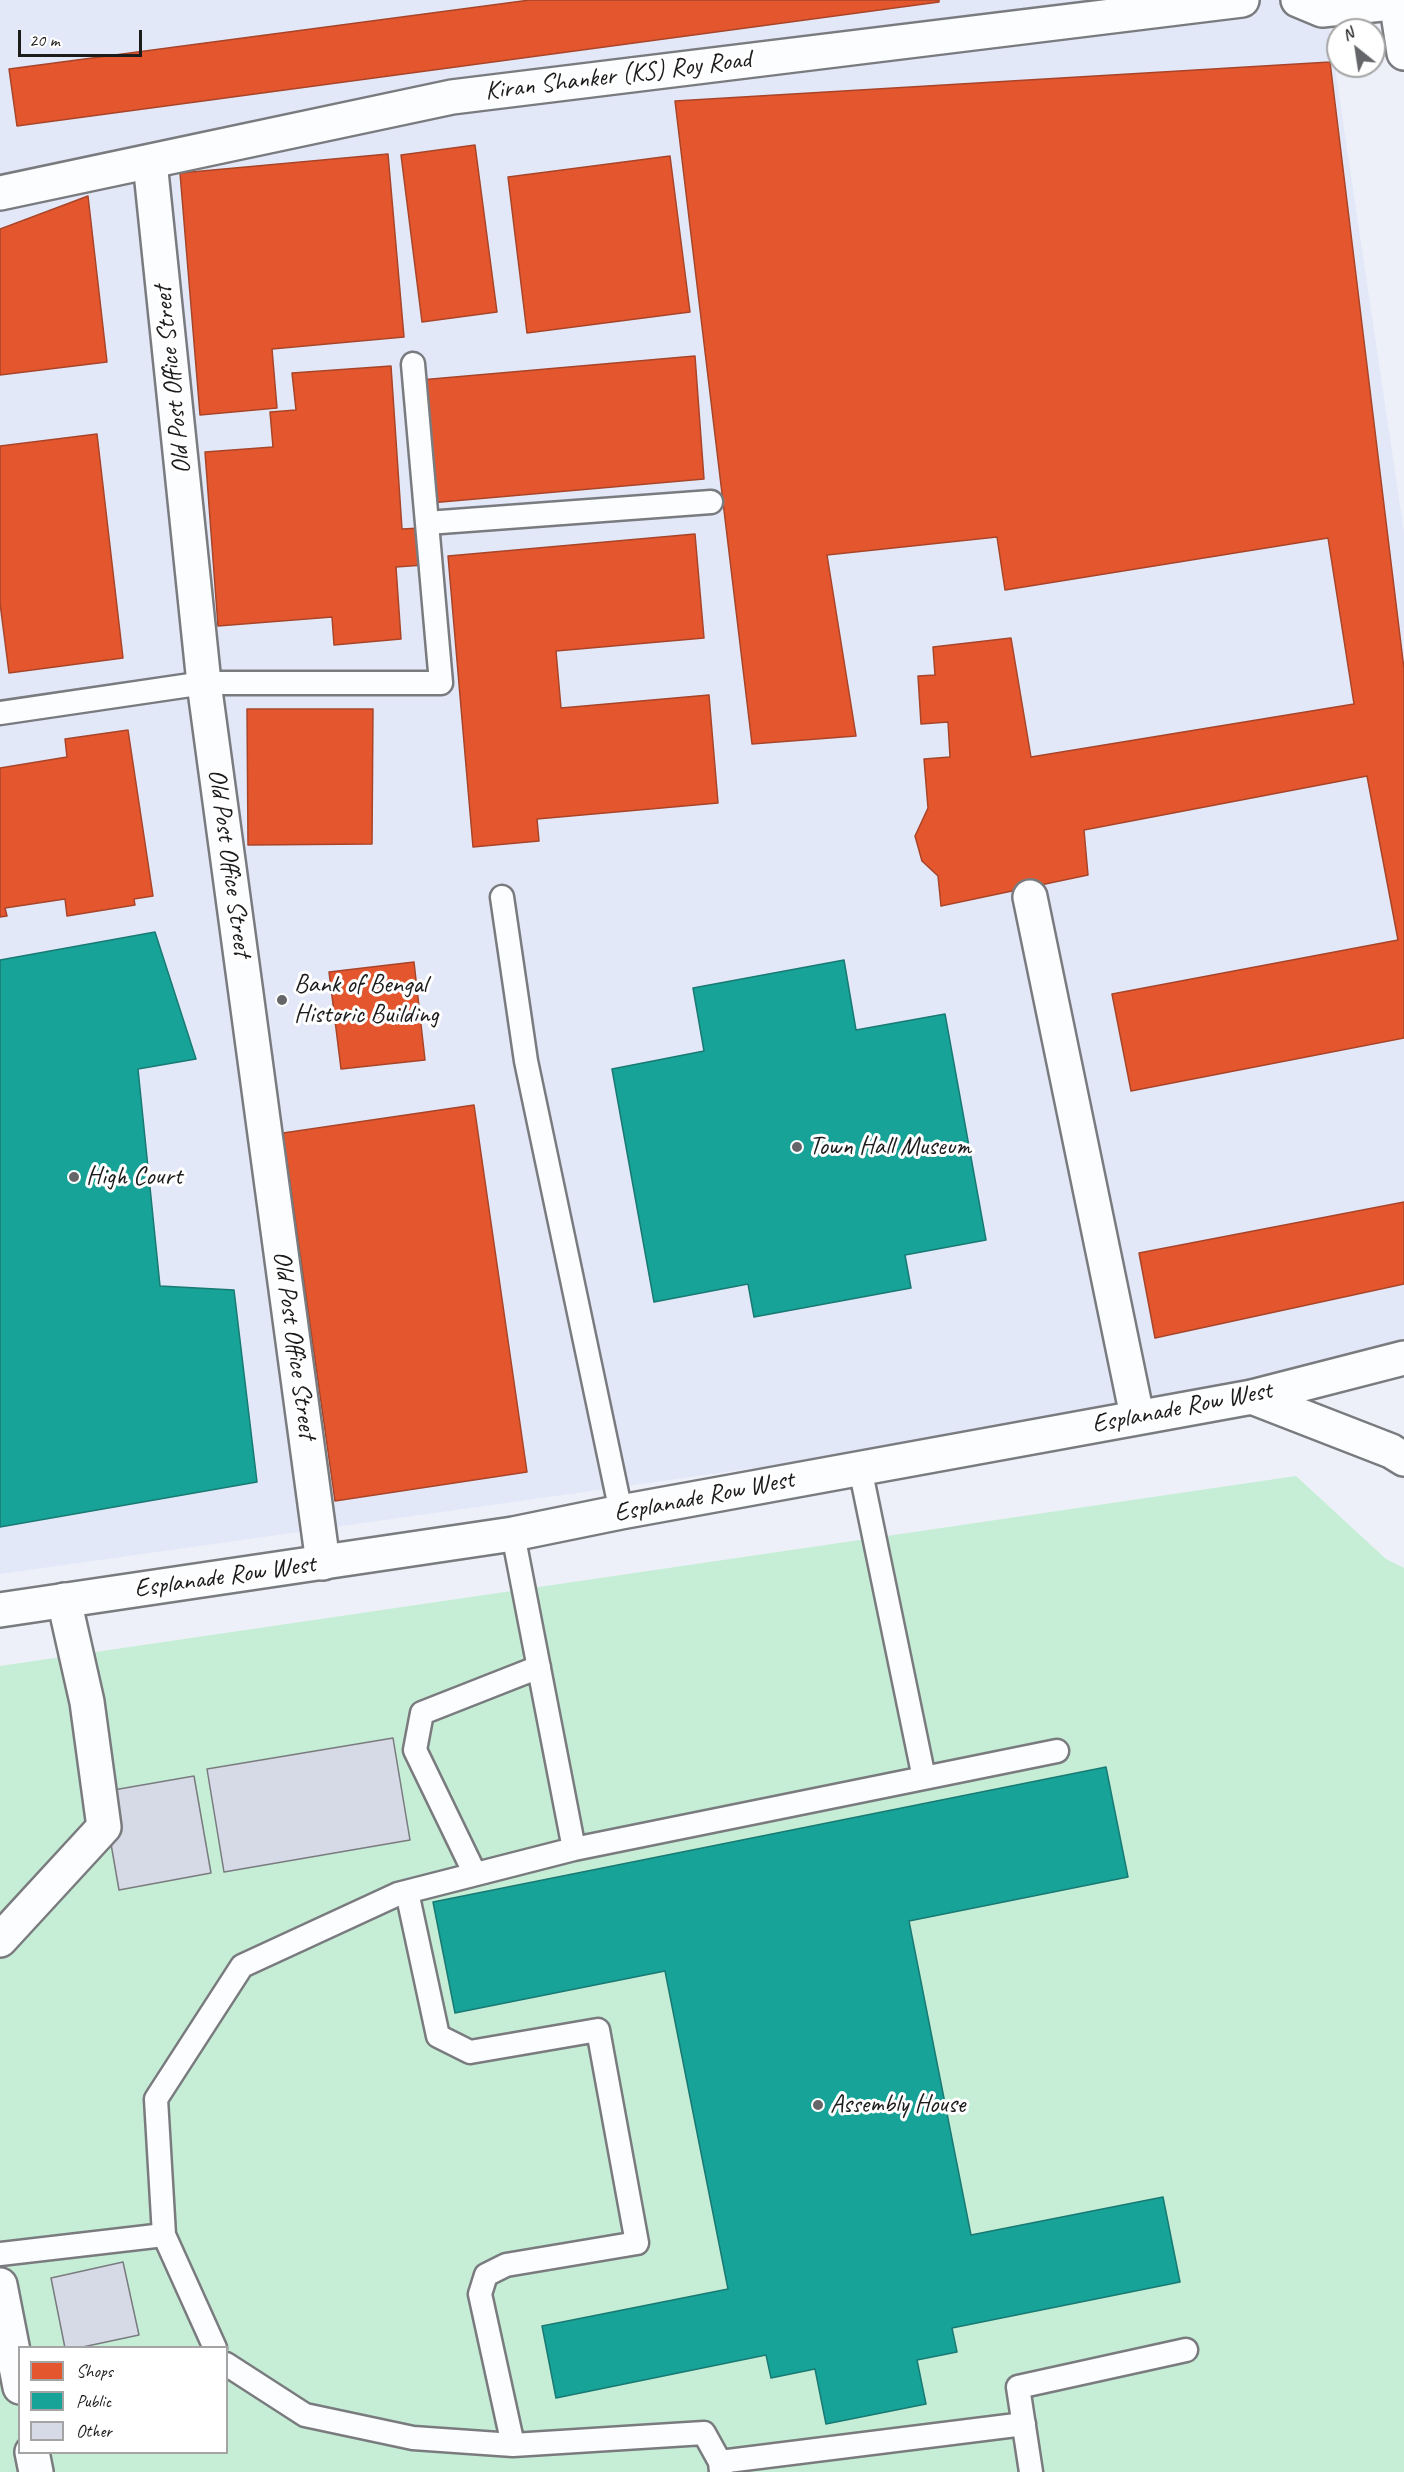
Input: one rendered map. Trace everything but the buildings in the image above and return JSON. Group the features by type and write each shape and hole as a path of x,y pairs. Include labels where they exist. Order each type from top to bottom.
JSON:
{"street":[{"name":"Kiran Shanker (KS) Roy Road","path":"0,194 452,97 1242,0"},
{"path":"1298,0 1322,10 1399,2 1404,53"},
{"name":"Old Post Office Street","path":"150,162 204,683 323,1563"},
{"path":"1030,897 1137,1416"},
{"name":"Esplanade Row West","path":"0,1610 513,1534 621,1512 1252,1396 1404,1358"},
{"path":"1252,1396 1391,1451 1404,1459"},
{"path":"0,1940 104,1827 87,1702 64,1600"},
{"path":"0,2285 18,2377"},
{"path":"32,2454 36,2472"}],"lane":[{"path":"0,713 204,683 441,683 413,364"},
{"path":"427,523 711,502"},
{"path":"502,897 526,1061 621,1512"},
{"path":"860,1468 924,1778"},
{"path":"513,1534 574,1849"},
{"path":"475,1874 415,1750 422,1713 538,1667"},
{"path":"214,2346 164,2235 156,2099 242,1966 407,1892 475,1874 574,1849 1058,1751"},
{"path":"407,1892 438,2036 470,2052 598,2030 637,2243 507,2265 486,2275 480,2295 513,2445"},
{"path":"0,2254 164,2235"},
{"path":"1031,2472 1018,2387 1186,2350"},
{"path":"228,2365 305,2415 413,2438 513,2445 705,2433 720,2467 1024,2424"}],"shaded area":[{"path":"0,0 1325,0 1328,18 1326,78 1337,78 1404,532 1404,1352 1325,1388 0,1574"}],"green space":[{"path":"1296,1476 1386,1559 1404,1568 1404,2472 0,2472 0,1666"}],"place":[{"name":"Bank of Bengal Historic Building","path":"282,1000"},
{"name":"Town Hall Museum","path":"797,1147"},
{"name":"High Court","path":"74,1177"},
{"name":"Assembly House","path":"818,2105"}]}
